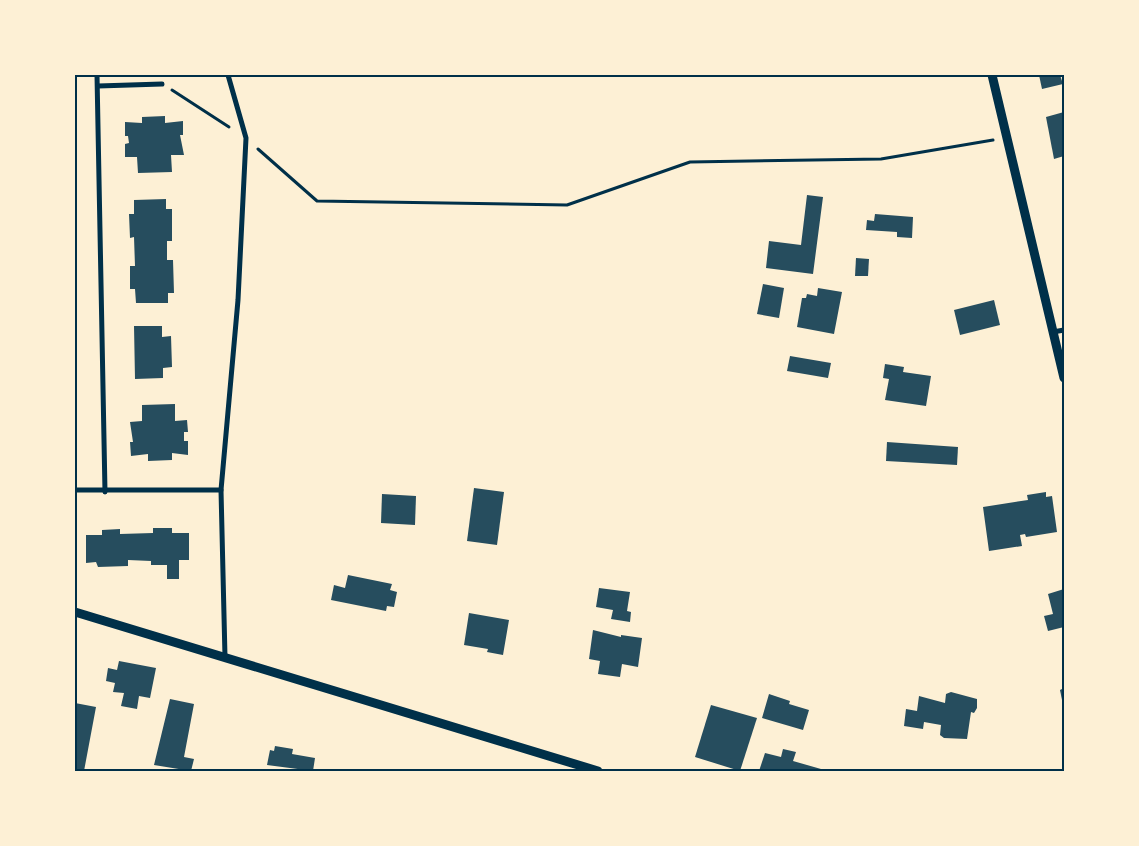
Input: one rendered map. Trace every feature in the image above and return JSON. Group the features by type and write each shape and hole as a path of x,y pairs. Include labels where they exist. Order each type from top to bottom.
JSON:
{"street":[{"path":"98,75 105,492"},
{"path":"225,657 221,490 238,300 246,138 228,75"},
{"path":"992,75 1064,378"},
{"path":"98,86 162,84"},
{"path":"1053,332 1064,330"},
{"path":"75,490 105,492 221,490"},
{"path":"75,612 598,771"}],"path":[{"path":"162,84 246,138 317,201 567,205 690,162 881,159 1007,137"}],"building":[{"path":"1039,75 1060,75 1063,84 1042,89"},
{"path":"1064,112 1064,156 1054,159 1046,117"},
{"path":"165,116 165,123 183,121 183,135 180,135 184,155 171,155 172,172 138,173 137,157 125,157 125,144 129,143 128,136 125,136 125,122 142,123 142,117"},
{"path":"807,195 823,197 813,274 766,268 769,241 801,245"},
{"path":"166,199 166,209 172,209 172,241 167,241 167,260 173,260 174,293 168,293 168,303 136,303 135,289 130,289 130,266 135,266 134,237 130,238 129,214 134,214 134,200"},
{"path":"875,214 913,217 912,238 897,237 897,232 866,230 867,220 874,221"},
{"path":"856,258 869,259 868,276 855,276"},
{"path":"763,284 784,288 779,318 757,314"},
{"path":"818,288 842,292 834,334 797,327 802,298 806,298 807,294 817,296"},
{"path":"994,300 1000,325 960,335 954,310"},
{"path":"134,326 162,326 162,337 171,336 172,367 163,368 163,378 135,379"},
{"path":"790,356 831,363 828,378 787,371"},
{"path":"885,364 904,367 903,372 931,376 926,406 885,400 889,379 883,378"},
{"path":"175,404 175,421 187,420 188,432 184,432 184,441 188,441 188,455 172,453 172,460 148,461 148,454 131,456 130,442 133,442 130,422 142,421 142,405"},
{"path":"887,442 958,447 957,465 886,461"},
{"path":"474,488 504,492 497,545 467,541"},
{"path":"1046,492 1046,497 1052,496 1057,532 1026,537 1025,534 1020,535 1022,546 989,551 983,507 1028,500 1027,495"},
{"path":"382,494 416,496 415,525 381,523"},
{"path":"153,528 172,528 172,533 189,533 189,560 179,560 179,579 167,579 167,565 151,565 151,561 128,560 128,566 98,567 96,562 86,563 86,535 102,535 102,530 120,529 120,534 153,533"},
{"path":"348,575 392,584 390,590 397,592 394,607 387,606 386,611 331,600 334,585 345,588"},
{"path":"599,588 630,592 627,611 631,612 630,622 611,619 613,610 596,607"},
{"path":"1064,589 1064,627 1048,631 1044,616 1053,614 1048,594"},
{"path":"469,613 509,620 503,655 487,652 488,649 464,645"},
{"path":"593,630 621,637 621,635 642,638 638,667 622,664 620,677 598,674 600,661 589,659"},
{"path":"119,661 156,668 150,698 139,696 137,709 121,706 124,693 113,692 115,683 106,681 108,668 117,670"},
{"path":"1064,688 1064,704 1063,705 1060,690"},
{"path":"951,692 977,699 977,708 974,713 971,712 967,739 944,738 940,735 941,725 924,722 923,729 904,726 906,709 917,711 919,696 945,703 946,694"},
{"path":"769,694 790,701 789,704 809,710 803,730 762,718"},
{"path":"170,699 194,704 184,757 194,759 191,771 154,765"},
{"path":"75,703 96,707 84,771 75,771"},
{"path":"711,705 757,718 740,771 695,757"},
{"path":"275,746 293,749 292,754 315,758 313,771 267,765 270,750 274,751"},
{"path":"783,749 796,752 793,761 821,769 821,771 759,771 765,753 781,757"}]}
